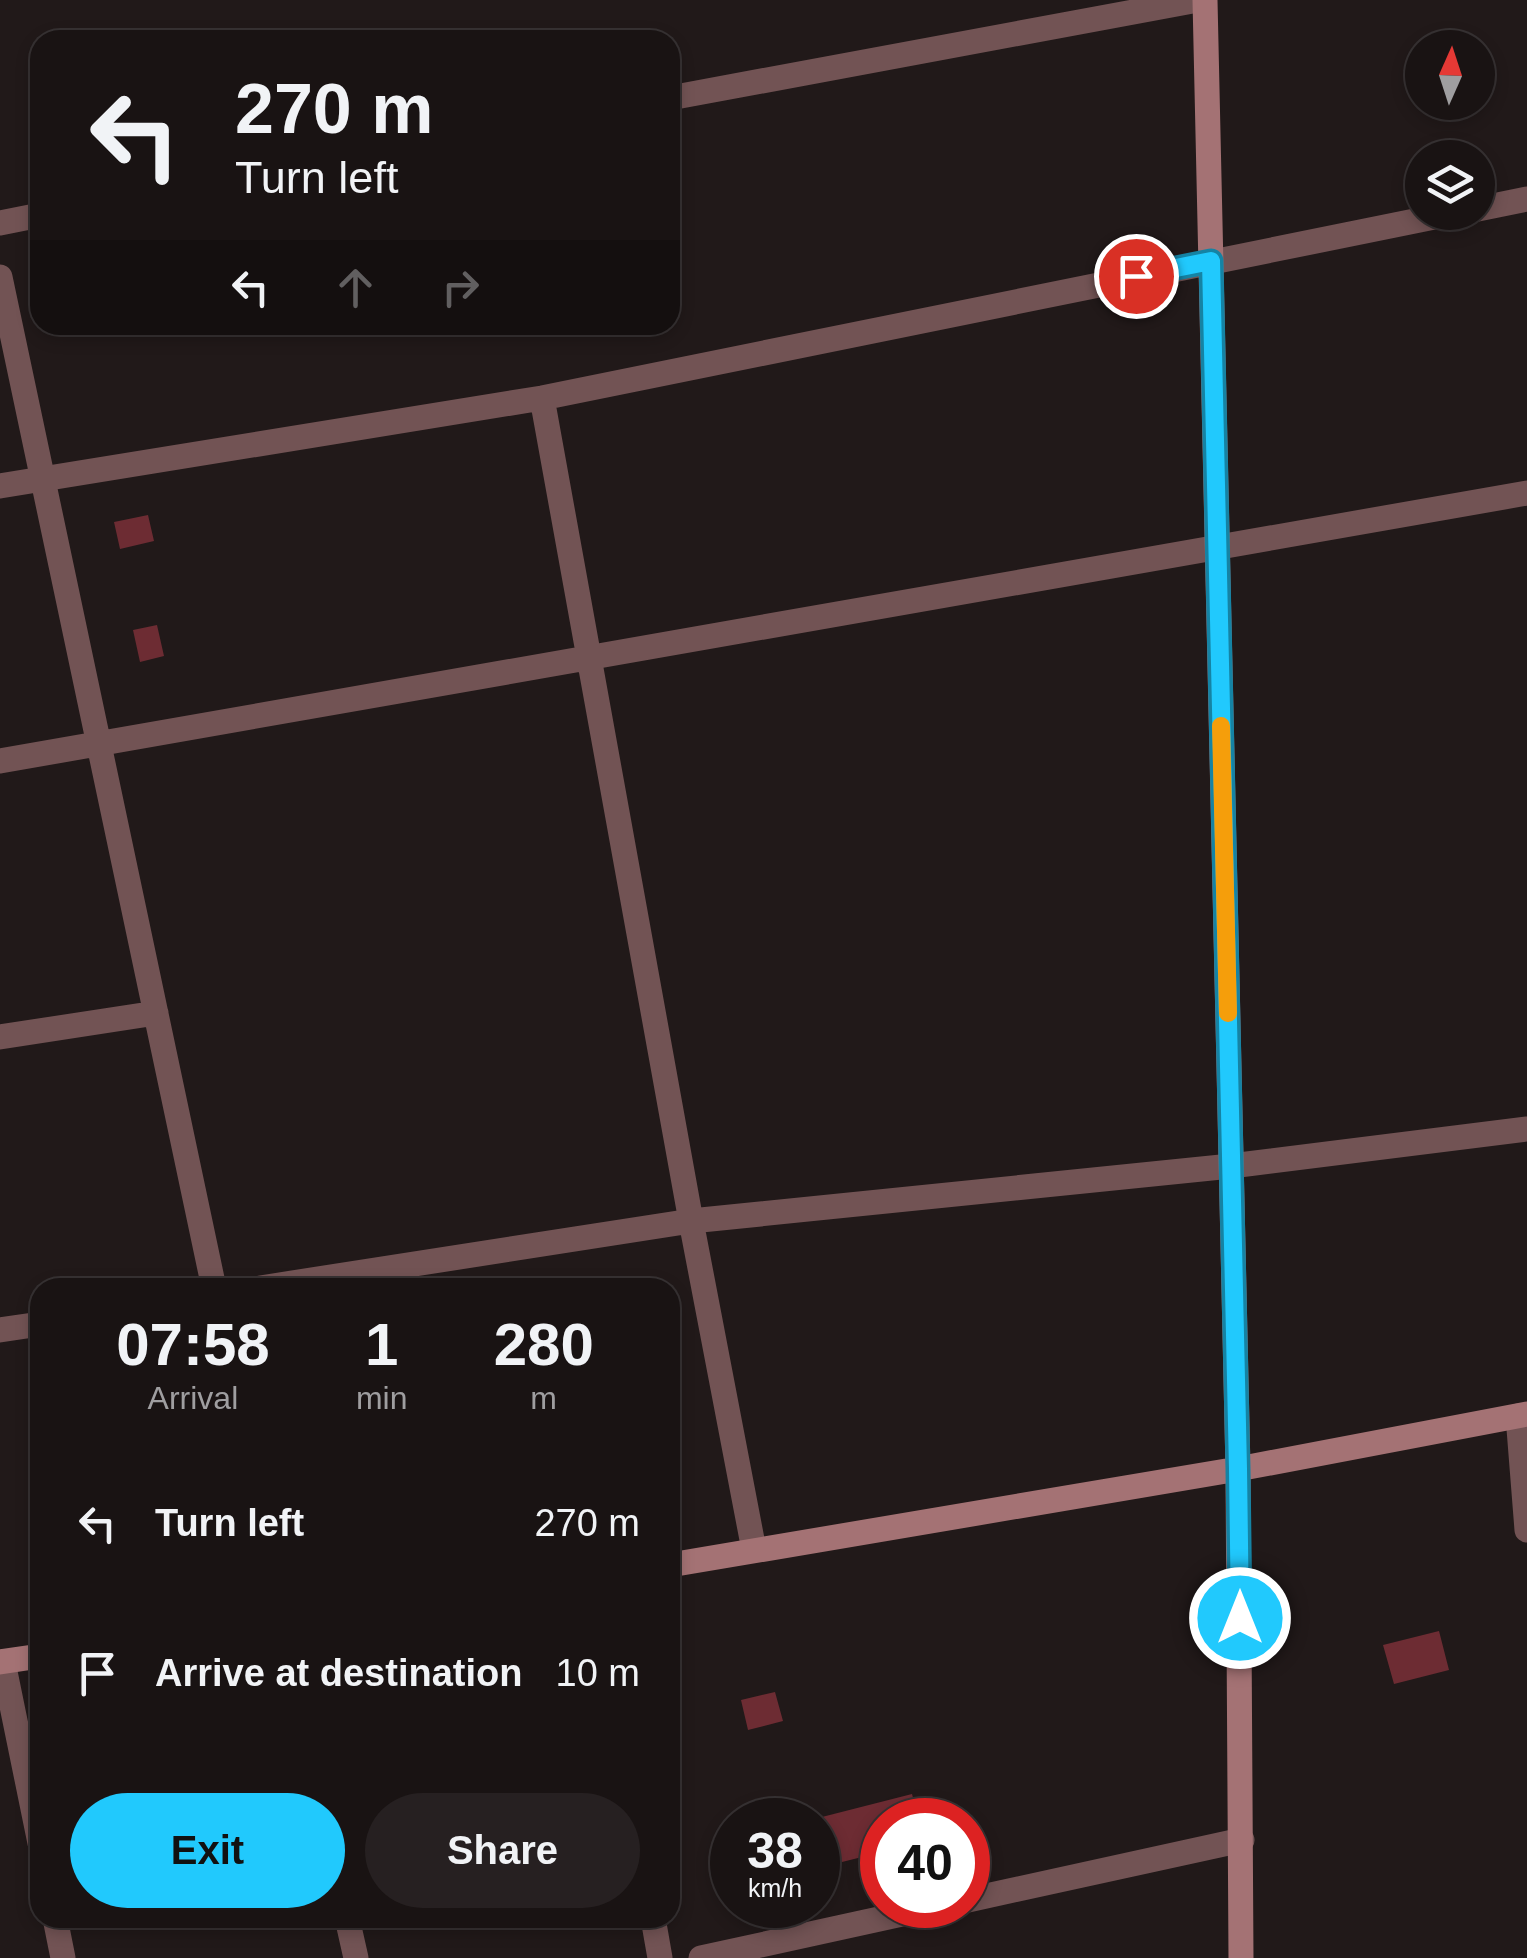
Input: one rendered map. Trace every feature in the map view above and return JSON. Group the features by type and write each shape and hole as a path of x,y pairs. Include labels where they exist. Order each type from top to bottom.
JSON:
{"street":[{"path":"680,96 1201,0 1211,261 1232,1166 1241,1958"},
{"path":"1495,206 1527,199"},
{"path":"0,223 30,217"},
{"path":"0,486 542,398 1405,223"},
{"path":"0,276 212,1278"},
{"path":"542,398 754,1550"},
{"path":"0,761 1527,493"},
{"path":"0,1037 156,1012"},
{"path":"324,1278 691,1221 1232,1166 1527,1129"},
{"path":"0,1330 30,1326"},
{"path":"680,1563 1238,1469 1522,1415 1527,1530"},
{"path":"30,1658 2,1662 30,1795"},
{"path":"990,1895 1242,1840"},
{"path":"700,1958 860,1923"},
{"path":"57,1928 64,1958"},
{"path":"349,1928 356,1958"},
{"path":"655,1928 660,1958"}],"building":[{"path":"148,515 154,541 120,549 114,522"},
{"path":"157,625 164,656 140,662 133,630"},
{"path":"1439,1631 1449,1670 1394,1684 1383,1645"},
{"path":"775,1692 783,1721 748,1730 741,1700"},
{"path":"860,1807 860,1858 840,1862 840,1812"}],"slow traffic":[{"path":"1221,726 1228,1013"}],"route":[{"path":"1136,276 1211,261 1240,1618"}]}
